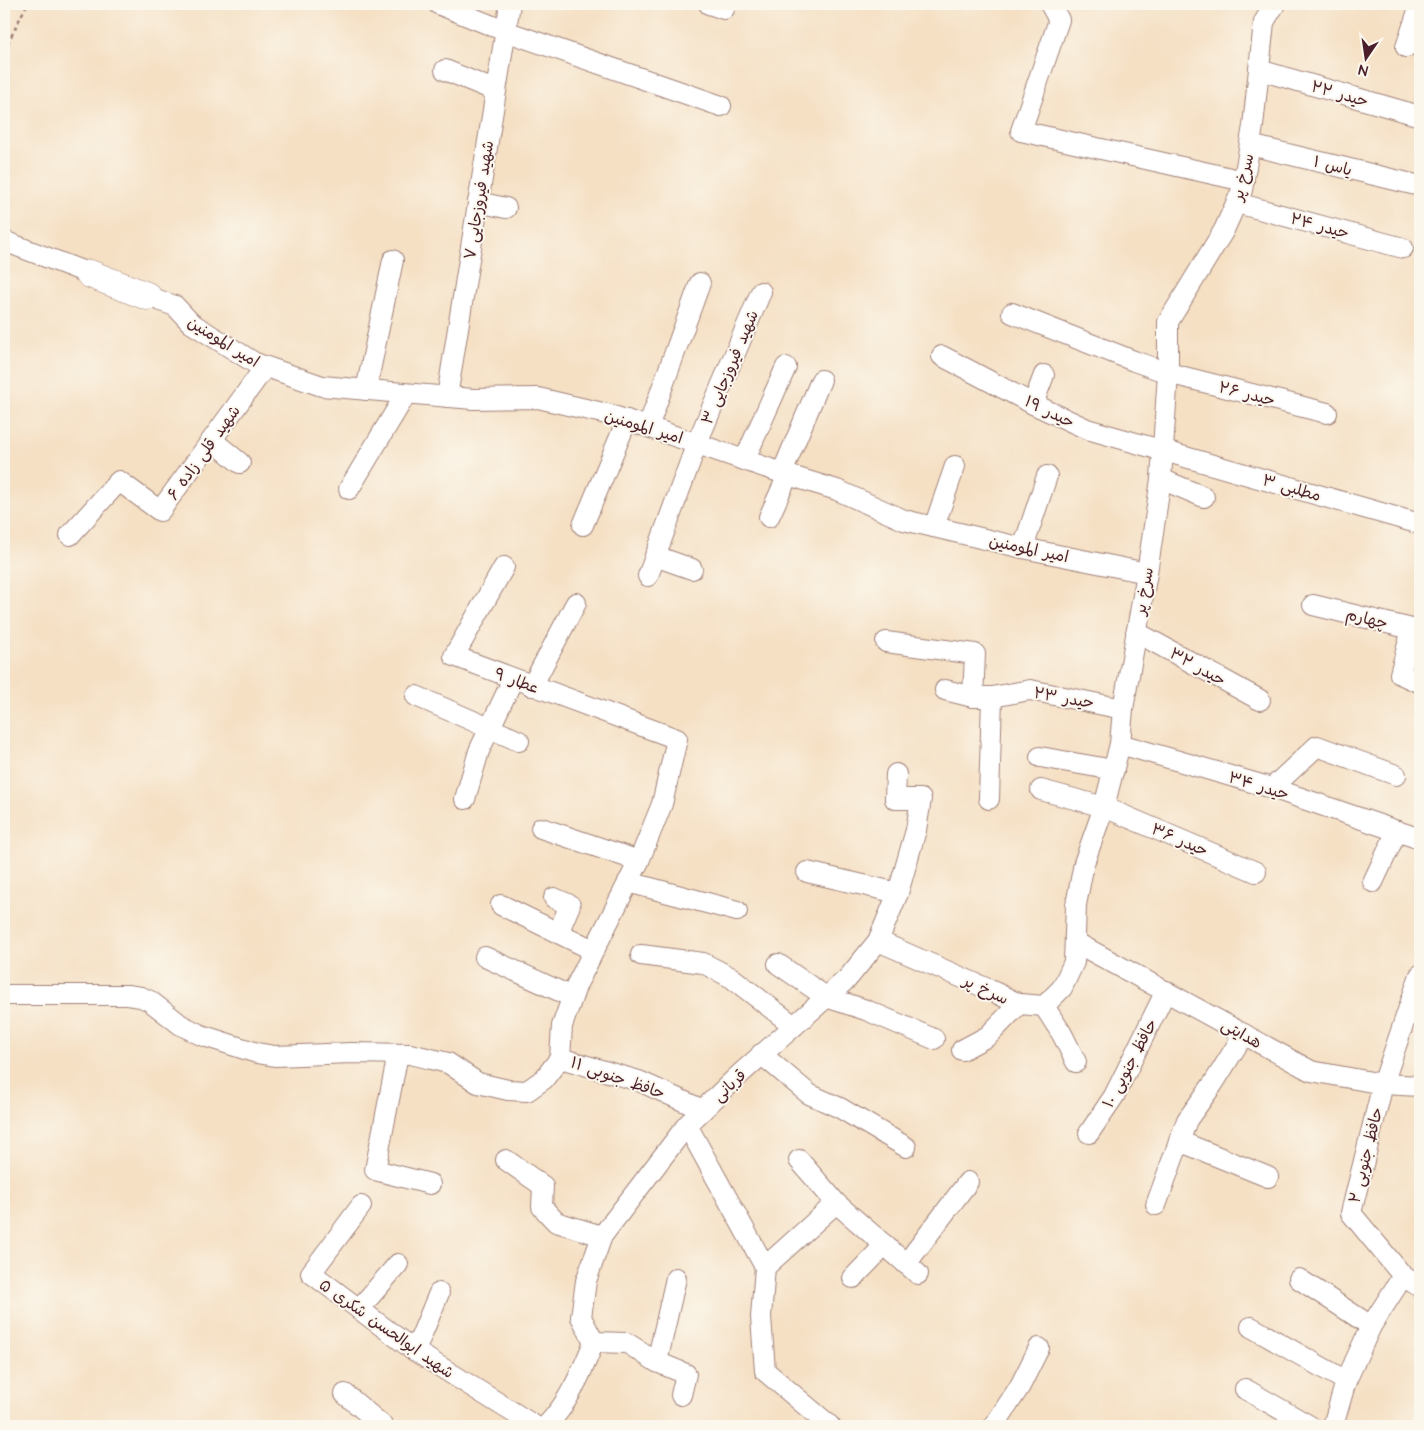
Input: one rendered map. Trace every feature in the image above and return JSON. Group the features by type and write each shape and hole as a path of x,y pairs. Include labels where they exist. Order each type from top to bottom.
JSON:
{"highway":[{"path":"90,274 147,296"}],"street":[{"path":"438,4 505,31 721,106"},
{"name":"شهید فیروزجایی ۷","path":"447,397 510,4"},
{"path":"1050,4 1059,20 1021,131 1244,181"},
{"name":"سرخ پر","path":"878,941 1019,1004 1044,1006 1062,988 1074,962 1076,905 1084,863 1104,807 1120,744 1123,709 1147,573 1161,479 1168,373 1168,322 1224,230 1242,190 1250,145 1264,22 1275,4"},
{"path":"1406,48 1420,5"},
{"path":"445,70 496,91"},
{"name":"حیدر ۲۲","path":"1259,70 1420,116"},
{"name":"یاس ۱","path":"1250,145 1416,185"},
{"path":"478,202 506,208"},
{"name":"حیدر ۲۴","path":"1236,203 1403,248"},
{"path":"4,241 90,274"},
{"path":"366,390 393,260"},
{"path":"648,427 700,283"},
{"name":"شهید فیروزجایی ۳","path":"648,576 697,443 761,292"},
{"name":"امیر المومنین","path":"147,296 175,306 191,322 255,363 322,386 473,399 538,398 627,420 697,443 837,490 904,520 1023,548 1147,573"},
{"name":"حیدر ۲۶","path":"1012,313 1168,373 1327,414"},
{"name":"حیدر ۱۹","path":"942,356 1033,404 1087,429 1164,450"},
{"name":"شهید قلی زاده ۶","path":"70,535 120,481 160,511 266,367"},
{"path":"745,459 786,367"},
{"path":"1033,404 1044,375"},
{"path":"769,517 821,380"},
{"path":"349,489 406,394"},
{"path":"583,525 627,420"},
{"path":"212,440 240,463"},
{"name":"مطلبی ۳","path":"1164,450 1420,524"},
{"path":"934,527 955,466"},
{"path":"1023,548 1047,476"},
{"path":"1161,479 1204,497"},
{"path":"655,556 692,569"},
{"name":"عطار ۹","path":"504,567 454,656 677,739 662,804 639,862"},
{"path":"532,686 576,603"},
{"name":"چهارم","path":"1313,605 1416,630"},
{"path":"1416,630 1400,674 1420,683"},
{"name":"حیدر ۳۲","path":"1136,632 1260,700"},
{"path":"886,642 975,654 983,697 989,799"},
{"path":"465,799 479,751 514,679"},
{"name":"حیدر ۲۳","path":"945,690 983,697 1030,690 1123,709"},
{"path":"416,696 519,741"},
{"name":"حیدر ۳۴","path":"1120,744 1272,788 1412,832"},
{"path":"1272,788 1317,746 1396,774"},
{"path":"1040,757 1114,770"},
{"name":"قربانی","path":"594,1342 581,1317 586,1281 602,1236 687,1125 762,1054 848,978 878,941 898,893 916,830 921,799 895,800 896,774"},
{"name":"حیدر ۳۶","path":"1041,790 1104,807 1256,872"},
{"path":"4,994 127,995 141,997 201,1035 256,1053 275,1056 352,1053 410,1054 448,1064 478,1083 508,1090 527,1091 544,1079 560,1058 562,1026 572,997 593,950 639,862 541,828"},
{"path":"1374,882 1412,832"},
{"path":"807,872 898,893"},
{"path":"628,882 737,911"},
{"path":"554,898 570,905 558,933"},
{"path":"500,905 593,950"},
{"name":"هدایتی","path":"1075,942 1311,1071 1383,1084 1420,1086"},
{"path":"640,955 703,963 732,978 794,1026"},
{"path":"485,957 572,997"},
{"path":"778,964 826,997 866,1010 934,1039"},
{"path":"1383,1084 1420,975"},
{"name":"حافظ جنوبی ۱۰","path":"1089,1133 1114,1096 1166,991"},
{"path":"962,1050 988,1036 1019,1004"},
{"path":"1044,1006 1062,1034 1076,1062"},
{"path":"1156,1205 1187,1120 1213,1084 1244,1034"},
{"path":"398,1054 375,1170 430,1184"},
{"path":"762,1054 809,1094 840,1108 906,1147"},
{"name":"حافظ جنوبی ۱۱","path":"560,1058 639,1081 703,1110"},
{"name":"حافظ جنوبی ۲","path":"1383,1084 1351,1213 1403,1276 1420,1287"},
{"path":"687,1125 766,1266 761,1318 765,1371 830,1426"},
{"path":"1179,1141 1268,1178"},
{"path":"506,1160 543,1186 542,1207 556,1222 602,1236"},
{"path":"800,1160 836,1203 912,1269 968,1182"},
{"path":"766,1266 836,1203"},
{"name":"شهید ابوالحسن شکری ۵","path":"361,1206 311,1273 415,1351 545,1426"},
{"path":"854,1278 885,1245"},
{"path":"359,1309 398,1264"},
{"path":"1333,1426 1346,1381 1371,1326 1403,1276"},
{"path":"657,1362 676,1278"},
{"path":"1299,1279 1371,1326"},
{"path":"415,1351 440,1293"},
{"path":"1251,1327 1346,1381"},
{"path":"545,1426 554,1417 580,1375 594,1342 627,1343 657,1362 686,1374 681,1395"},
{"path":"994,1426 1020,1386 1038,1348"},
{"path":"1245,1389 1310,1426"},
{"path":"345,1394 382,1426"}],"path":[{"path":"4,51 27,4"}]}
